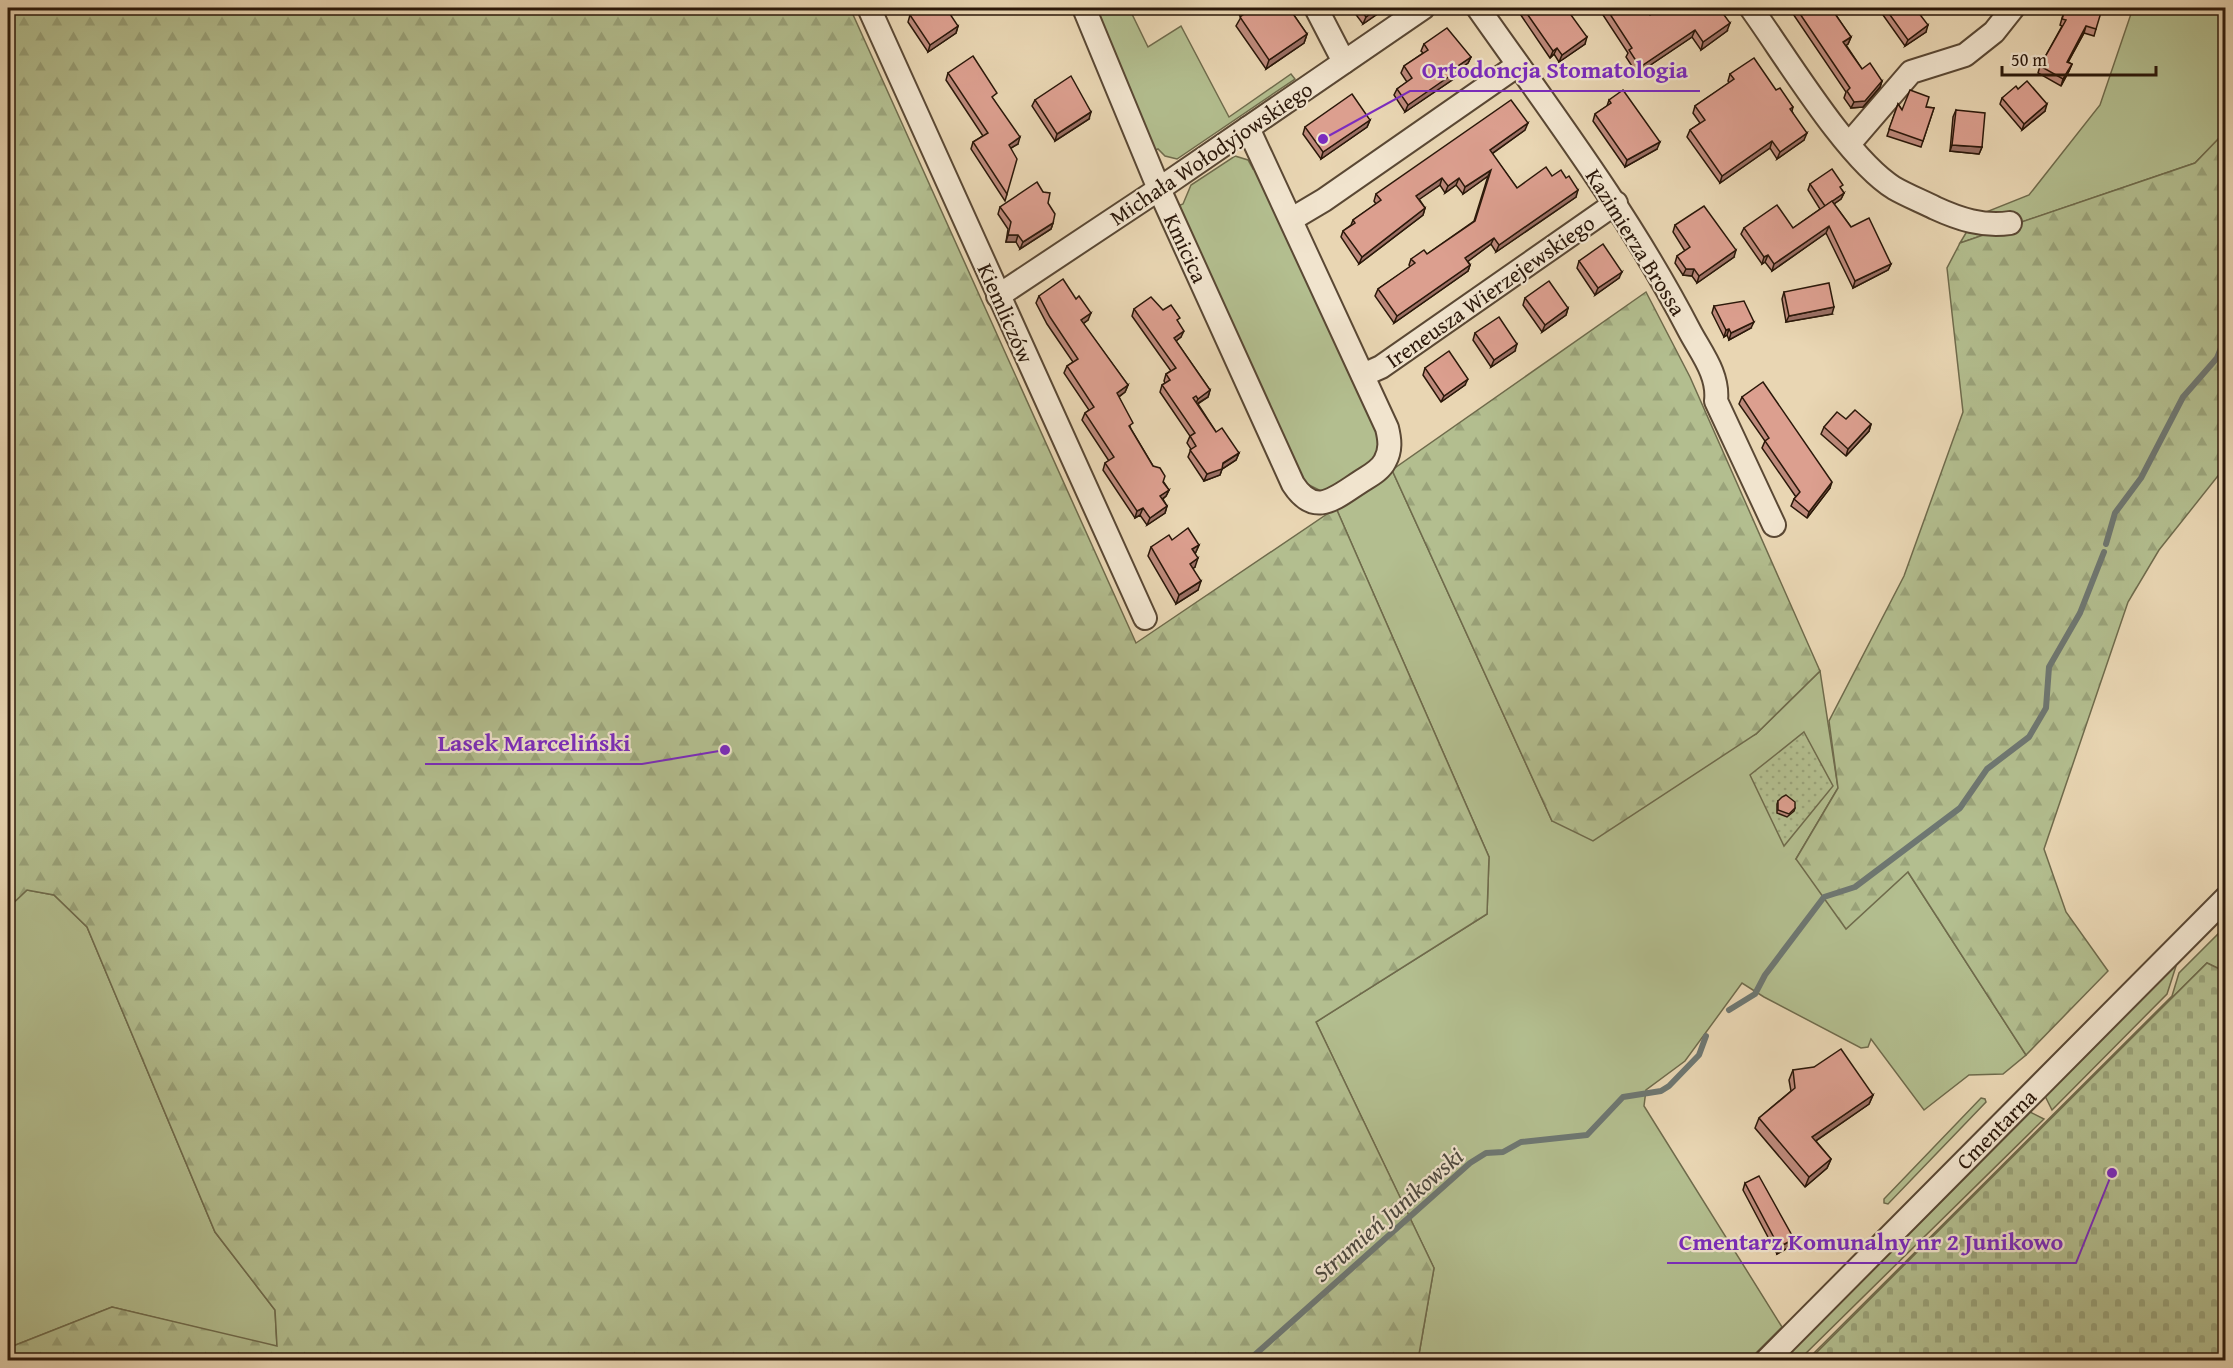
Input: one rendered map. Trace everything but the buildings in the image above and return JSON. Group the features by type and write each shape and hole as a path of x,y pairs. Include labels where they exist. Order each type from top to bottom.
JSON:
{"street":[{"name":"Kiemliczów","path":"869,8 1145,618"},
{"name":"Kmicica","path":"1084,8 1159,189 1298,492 1306,500 1318,504 1331,501 1380,469 1385,462 1390,440 1363,375"},
{"path":"1316,8 1344,62"},
{"name":"Michała Wołodyjowskiego","path":"998,296 1423,8"},
{"name":"Kazimierza Brossa","path":"1478,8 1616,203 1658,268 1709,365 1718,387 1716,401 1774,525"},
{"path":"1751,8 1849,144 1893,187 1966,220 1986,224 2010,223"},
{"path":"1849,144 1911,72 1965,55 1994,32 2013,8"},
{"path":"1292,219 1324,200 1518,65"},
{"path":"1248,128 1363,375"},
{"name":"Ireneusza Wierzejewskiego","path":"1363,375 1381,367 1616,203"},
{"name":"Cmentarna","path":"1767,1360 2226,898"}],"green space":[{"path":"8,8 850,8 1136,643 1336,508 1489,857 1487,914 1316,1022 1434,1268 1418,1360 8,1360 8,1348 112,1307 277,1346 275,1310 215,1232 87,927 54,895 27,890 8,908"},
{"path":"1094,8 1129,8 1148,47 1181,26 1229,117 1291,74 1295,79 1177,159 1165,156 1158,149 1153,151"},
{"path":"2133,8 2225,8 2225,132 2195,163 1960,243 1976,216 2029,195 2100,105"},
{"path":"2225,132 2225,467 2159,550 2128,602 2044,849 2066,912 2108,971 2026,1055 1908,872 1846,929 1796,859 1838,788 1829,721 1904,576 1963,412 1947,268 1960,243 2195,163"},
{"path":"1235,156 1248,160 1253,169 1258,166 1378,426 1381,454 1329,495 1305,483 1178,206 1183,204 1191,185"},
{"path":"1646,292 1690,377 1820,671 1756,734 1593,841 1552,821 1392,470"},
{"path":"1392,470 1552,821 1756,734 1820,671 1838,788 1796,859 1908,872 2026,1055 2003,1074 1969,1075 1924,1110 1871,1039 1868,1047 1861,1048 1742,983 1685,1061 1646,1090 1644,1106 1782,1327 1749,1360 1418,1360 1434,1268 1316,1022 1487,914 1489,857 1336,508"},
{"path":"1804,732 1833,786 1784,846 1750,775"},
{"path":"27,890 54,895 87,927 215,1232 275,1310 277,1347 112,1307 8,1348 8,908"},
{"path":"2223,929 2225,932 2225,972 2207,963 1807,1360 2172,996 2179,973"},
{"path":"2177,963 2167,994 2052,1110 2045,1096"},
{"path":"2207,963 2226,972 2225,1360 1809,1360"},
{"path":"1981,1098 1986,1102 1888,1204 1884,1203 1884,1199"},
{"path":"2030,1112 2044,1119 1799,1360 1783,1360"}],"waterway":[{"name":"Strumień Junikowski","path":"2106,544 2115,513 2141,478 2183,397 2217,358 2226,336"},
{"name":"Strumień Junikowski","path":"1729,1010 1755,994 1765,975 1824,897 1855,887 1960,808 1987,769 2029,737 2046,708 2049,667 2080,613 2104,552"},
{"name":"Strumień Junikowski","path":"1249,1360 1470,1163 1486,1153 1503,1152 1521,1142 1587,1135 1623,1097 1661,1091 1669,1086 1699,1055 1706,1036"}],"place":[{"name":"Ortodoncja Stomatologia","path":"1323,139"},
{"name":"Lasek Marceliński","path":"725,750"},
{"name":"Cmentarz Komunalny nr 2 Junikowo","path":"2112,1173"}]}
